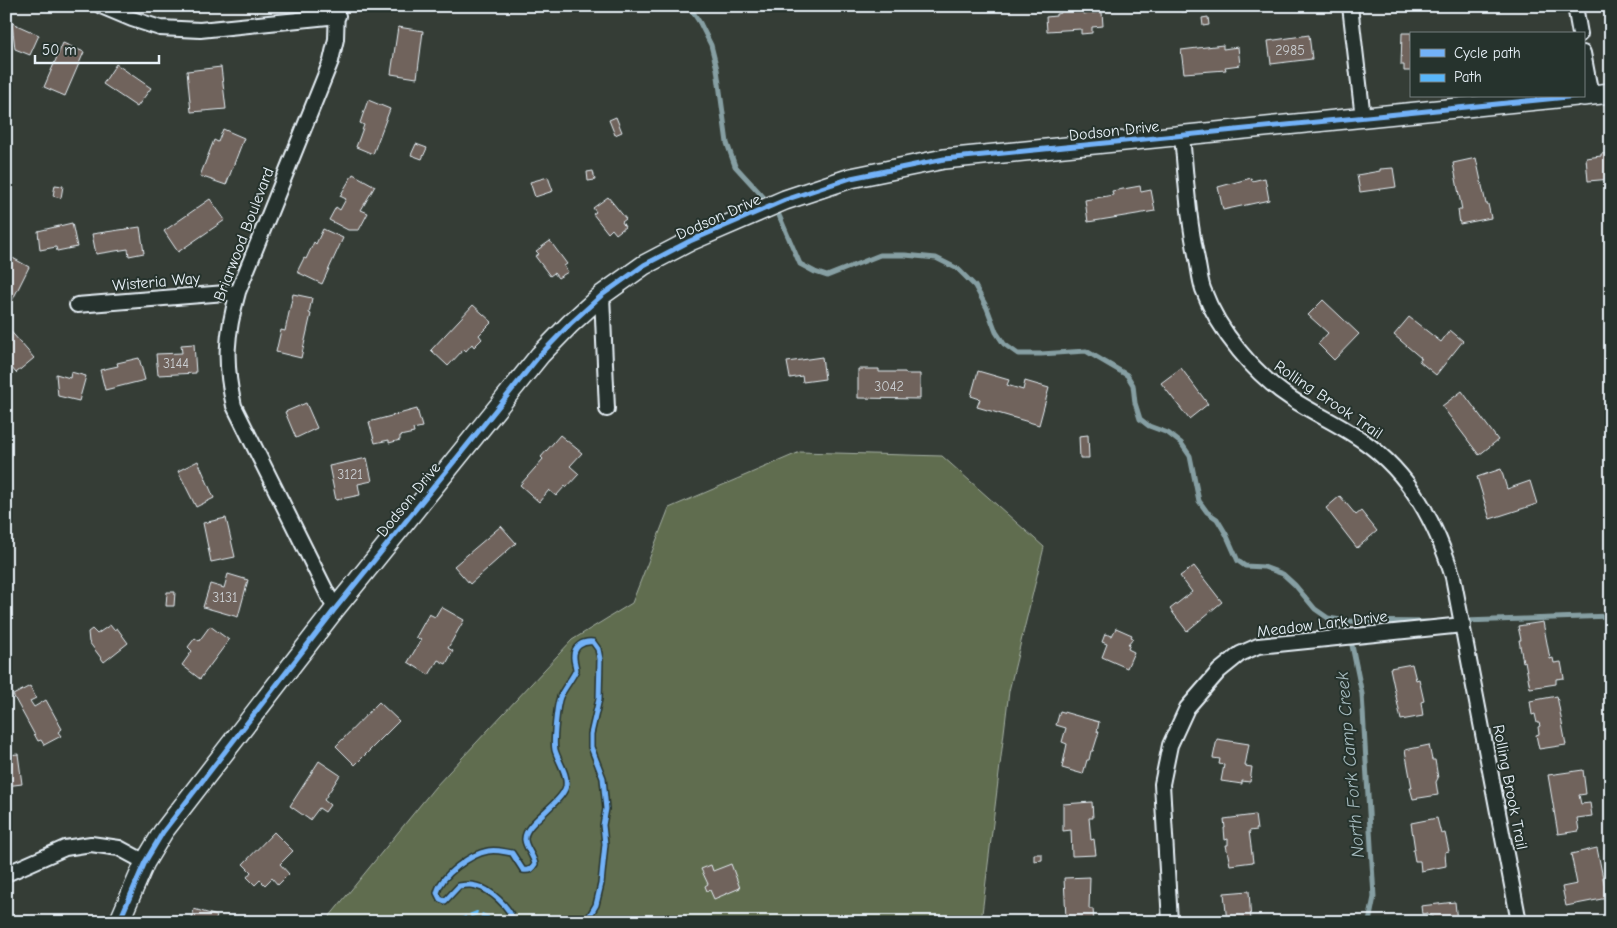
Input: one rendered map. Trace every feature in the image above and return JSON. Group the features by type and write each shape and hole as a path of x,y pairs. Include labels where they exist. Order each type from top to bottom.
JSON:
{"street":[{"path":"101,6 160,28 200,30 337,11"},
{"path":"1350,6 1363,118"},
{"path":"1575,6 1580,32"},
{"name":"Briarwood Boulevard","path":"335,609 234,406 228,380 226,350 230,320 238,292 331,61 336,39 337,11"},
{"name":"Dodson Drive","path":"1584,96 1611,93"},
{"name":"Dodson Drive","path":"119,922 145,862 163,832 335,609 540,355 602,295 644,266 690,241 785,200 851,178 944,160 1564,98"},
{"name":"Rolling Brook Trail","path":"1182,136 1192,237 1203,288 1213,310 1237,349 1268,381 1291,398 1364,441 1389,463 1408,484 1429,516 1443,546 1453,577 1463,625 1519,922"},
{"name":"Wisteria Way","path":"77,305 238,292"},
{"path":"602,295 607,409"},
{"name":"Meadow Lark Drive","path":"1170,922 1162,784 1170,745 1187,708 1219,671 1240,654 1258,646 1463,625"},
{"path":"6,874 66,848 91,844 119,848 145,862"}],"green space":[{"path":"800,452 942,456 1044,547 1009,691 981,922 325,922 435,787 572,640 632,603 669,508"}],"building":[{"path":"1060,6 1082,6 1083,14 1102,12 1103,26 1092,27 1092,33 1081,34 1081,29 1047,31 1046,17 1056,16 1056,14 1061,13"},
{"path":"1180,6 1190,6 1191,11 1181,12"},
{"path":"1208,17 1209,25 1203,26 1202,18"},
{"path":"12,23 39,35 30,55 15,49"},
{"path":"398,27 423,31 417,78 391,74"},
{"path":"1402,33 1410,33 1410,71 1404,71 1404,65 1401,65"},
{"path":"1309,35 1312,59 1271,64 1268,41"},
{"path":"63,43 84,52 65,96 44,87"},
{"path":"1223,45 1223,49 1238,47 1240,65 1225,67 1226,70 1184,73 1181,50"},
{"path":"116,64 151,88 137,107 103,84"},
{"path":"221,67 226,109 191,112 187,71"},
{"path":"368,100 390,109 373,154 356,147 364,125 360,123"},
{"path":"616,117 622,132 615,135 609,120"},
{"path":"223,129 244,138 226,185 200,176 214,140 218,142"},
{"path":"416,144 427,148 422,159 411,155"},
{"path":"1611,153 1611,179 1588,181 1586,158"},
{"path":"1476,158 1491,218 1460,224 1458,210 1462,210 1453,163"},
{"path":"1393,168 1396,187 1360,192 1357,175"},
{"path":"593,171 595,180 588,181 587,172"},
{"path":"353,174 375,186 361,210 368,213 359,230 348,230 329,220 336,207 340,210 346,199 340,196"},
{"path":"548,177 553,191 535,197 530,182"},
{"path":"1251,178 1252,181 1265,178 1269,200 1223,210 1218,187"},
{"path":"55,185 63,186 61,198 53,196"},
{"path":"1140,186 1141,192 1151,190 1155,211 1088,222 1085,200 1113,195 1112,191"},
{"path":"608,197 626,219 622,222 625,227 616,234 612,229 608,233 593,214 596,212 593,208"},
{"path":"210,199 225,220 178,252 164,231"},
{"path":"72,223 77,247 57,251 56,247 40,250 38,231"},
{"path":"140,227 144,253 129,256 128,249 96,254 92,234"},
{"path":"323,229 343,238 322,284 297,272 314,242 316,244"},
{"path":"550,241 567,264 564,266 568,272 558,278 554,273 550,276 535,256 539,254 536,251"},
{"path":"9,256 29,267 10,305 6,304 6,261"},
{"path":"293,294 312,298 309,313 311,314 301,358 276,352 281,330 285,331"},
{"path":"1323,300 1359,334 1334,360 1318,344 1328,333 1308,315"},
{"path":"473,305 492,322 479,335 482,339 474,347 472,344 466,351 464,349 448,366 431,350"},
{"path":"1409,317 1441,342 1450,330 1463,341 1436,375 1419,361 1421,358 1394,335"},
{"path":"7,327 34,358 16,373 6,361"},
{"path":"194,344 196,373 158,375 156,354 182,353 181,345"},
{"path":"822,357 825,379 803,382 802,376 790,378 787,362"},
{"path":"139,358 145,380 105,390 100,370 118,366 117,363"},
{"path":"1181,368 1208,404 1189,419 1161,383"},
{"path":"858,369 879,369 879,372 920,374 920,399 858,398"},
{"path":"978,371 1009,380 1007,385 1023,390 1025,381 1049,388 1039,425 977,407 980,399 971,396"},
{"path":"71,372 86,376 79,401 58,396 56,374 70,378"},
{"path":"1462,391 1498,440 1479,455 1442,406"},
{"path":"306,403 317,428 296,438 285,412"},
{"path":"417,409 422,427 413,429 414,433 400,436 400,440 389,443 389,440 375,443 369,422"},
{"path":"560,435 582,453 570,466 579,474 556,496 549,490 539,502 520,485 543,459 541,457"},
{"path":"1088,435 1089,458 1080,458 1079,436"},
{"path":"367,458 372,481 358,484 360,495 336,500 329,466"},
{"path":"198,461 214,498 196,507 178,471"},
{"path":"1501,469 1507,489 1530,481 1537,504 1490,519 1477,477"},
{"path":"1340,496 1356,515 1361,511 1377,531 1357,548 1326,508"},
{"path":"226,518 235,557 211,562 203,523"},
{"path":"501,526 516,543 470,584 454,566"},
{"path":"1194,566 1222,602 1187,631 1170,609 1192,592 1180,576"},
{"path":"228,574 248,580 238,617 203,607 210,584 224,588"},
{"path":"167,592 175,592 174,606 166,606"},
{"path":"441,607 464,620 448,648 453,651 446,664 438,660 429,675 408,662 421,640 416,637 429,614 435,617"},
{"path":"1543,622 1550,659 1553,658 1554,663 1561,662 1564,678 1556,679 1556,684 1530,688 1525,661 1523,662 1518,626"},
{"path":"110,625 114,630 117,628 128,643 104,662 89,642 88,632 92,629 97,634"},
{"path":"210,626 229,640 200,679 182,665 192,651 188,647 195,638 199,641"},
{"path":"1116,628 1132,635 1131,637 1133,638 1128,644 1130,644 1128,649 1134,652 1127,668 1102,657 1107,644 1102,642 1105,634 1112,636"},
{"path":"1412,664 1416,680 1419,679 1424,701 1421,702 1423,716 1401,720 1390,668"},
{"path":"30,686 36,698 30,701 34,707 46,700 62,729 58,732 61,736 44,745 41,740 38,741 13,695"},
{"path":"1557,696 1566,745 1539,749 1536,735 1539,734 1538,727 1540,726 1537,723 1535,714 1532,715 1530,701"},
{"path":"379,702 399,721 355,765 336,746"},
{"path":"1060,711 1099,722 1097,732 1099,732 1083,774 1062,768 1067,744 1062,742 1066,728 1056,725"},
{"path":"1217,739 1249,744 1245,766 1252,767 1250,782 1242,781 1242,784 1221,781 1224,765 1219,764 1220,759 1213,758"},
{"path":"1429,745 1432,760 1435,760 1438,795 1413,799 1405,750"},
{"path":"18,754 22,784 6,786 8,755"},
{"path":"319,761 340,775 324,800 330,805 325,812 319,808 310,820 290,806"},
{"path":"1583,770 1586,794 1579,795 1581,804 1590,803 1592,816 1577,818 1579,831 1558,834 1548,775"},
{"path":"1092,802 1093,818 1089,818 1091,840 1094,839 1096,855 1072,856 1071,830 1063,831 1063,804"},
{"path":"1255,815 1257,830 1249,831 1253,862 1230,865 1226,845 1228,845 1228,839 1225,840 1224,819"},
{"path":"1437,818 1441,834 1445,833 1449,851 1445,852 1446,866 1421,871 1420,861 1415,861 1411,823"},
{"path":"274,832 293,851 280,864 289,874 278,885 272,878 265,885 260,880 255,885 247,877 251,872 243,864"},
{"path":"1597,848 1607,898 1566,906 1562,887 1577,884 1571,854"},
{"path":"1034,854 1042,854 1042,860 1034,861"},
{"path":"731,864 740,888 714,899 710,890 707,891 705,886 708,884 701,869 711,865 713,871"},
{"path":"1090,877 1089,909 1093,909 1094,922 1051,922 1050,920 1066,919 1064,878"},
{"path":"1249,891 1251,922 1227,922 1224,893"},
{"path":"1455,902 1457,922 1432,922 1432,916 1429,916 1428,913 1422,914 1421,906"},
{"path":"194,909 217,916 215,922 191,922"},
{"path":"28,916 29,922 18,922 18,919"}],"waterway":[{"name":"North Fork Camp Creek","path":"689,6 711,45 717,69 727,143 735,166 778,213 800,264 827,276 880,255 905,255 936,258 958,269 975,286 987,308 996,332 1004,344 1018,354 1086,351 1127,375 1133,385 1135,403 1140,419 1149,426 1168,433 1181,443 1190,456 1199,501 1207,512 1217,519 1238,561 1245,566 1264,567 1283,574 1315,609 1328,618 1347,621 1428,622"},
{"path":"1464,621 1611,616"},
{"name":"North Fork Camp Creek","path":"1347,621 1362,694 1374,897 1369,922"}],"marked path":[{"path":"460,922 466,917 477,913 498,922"}],"cycle path":[{"path":"119,922 145,862 163,832 335,609 540,355 602,295 644,265 690,241 785,200 851,178 944,159 1557,98"},
{"path":"514,922 504,905 493,895 481,888 472,885 459,886 445,901 440,899 437,893 444,879 450,873 465,861 481,853 494,850 512,853 523,870 530,869 535,864 525,840 526,834 536,820 558,800 566,786 566,777 555,750 555,732 560,697 576,670 575,650 582,643 593,642 598,649 600,659 599,699 591,734 591,747 603,778 606,809 603,825 605,844 601,884 596,905 586,922"}]}
